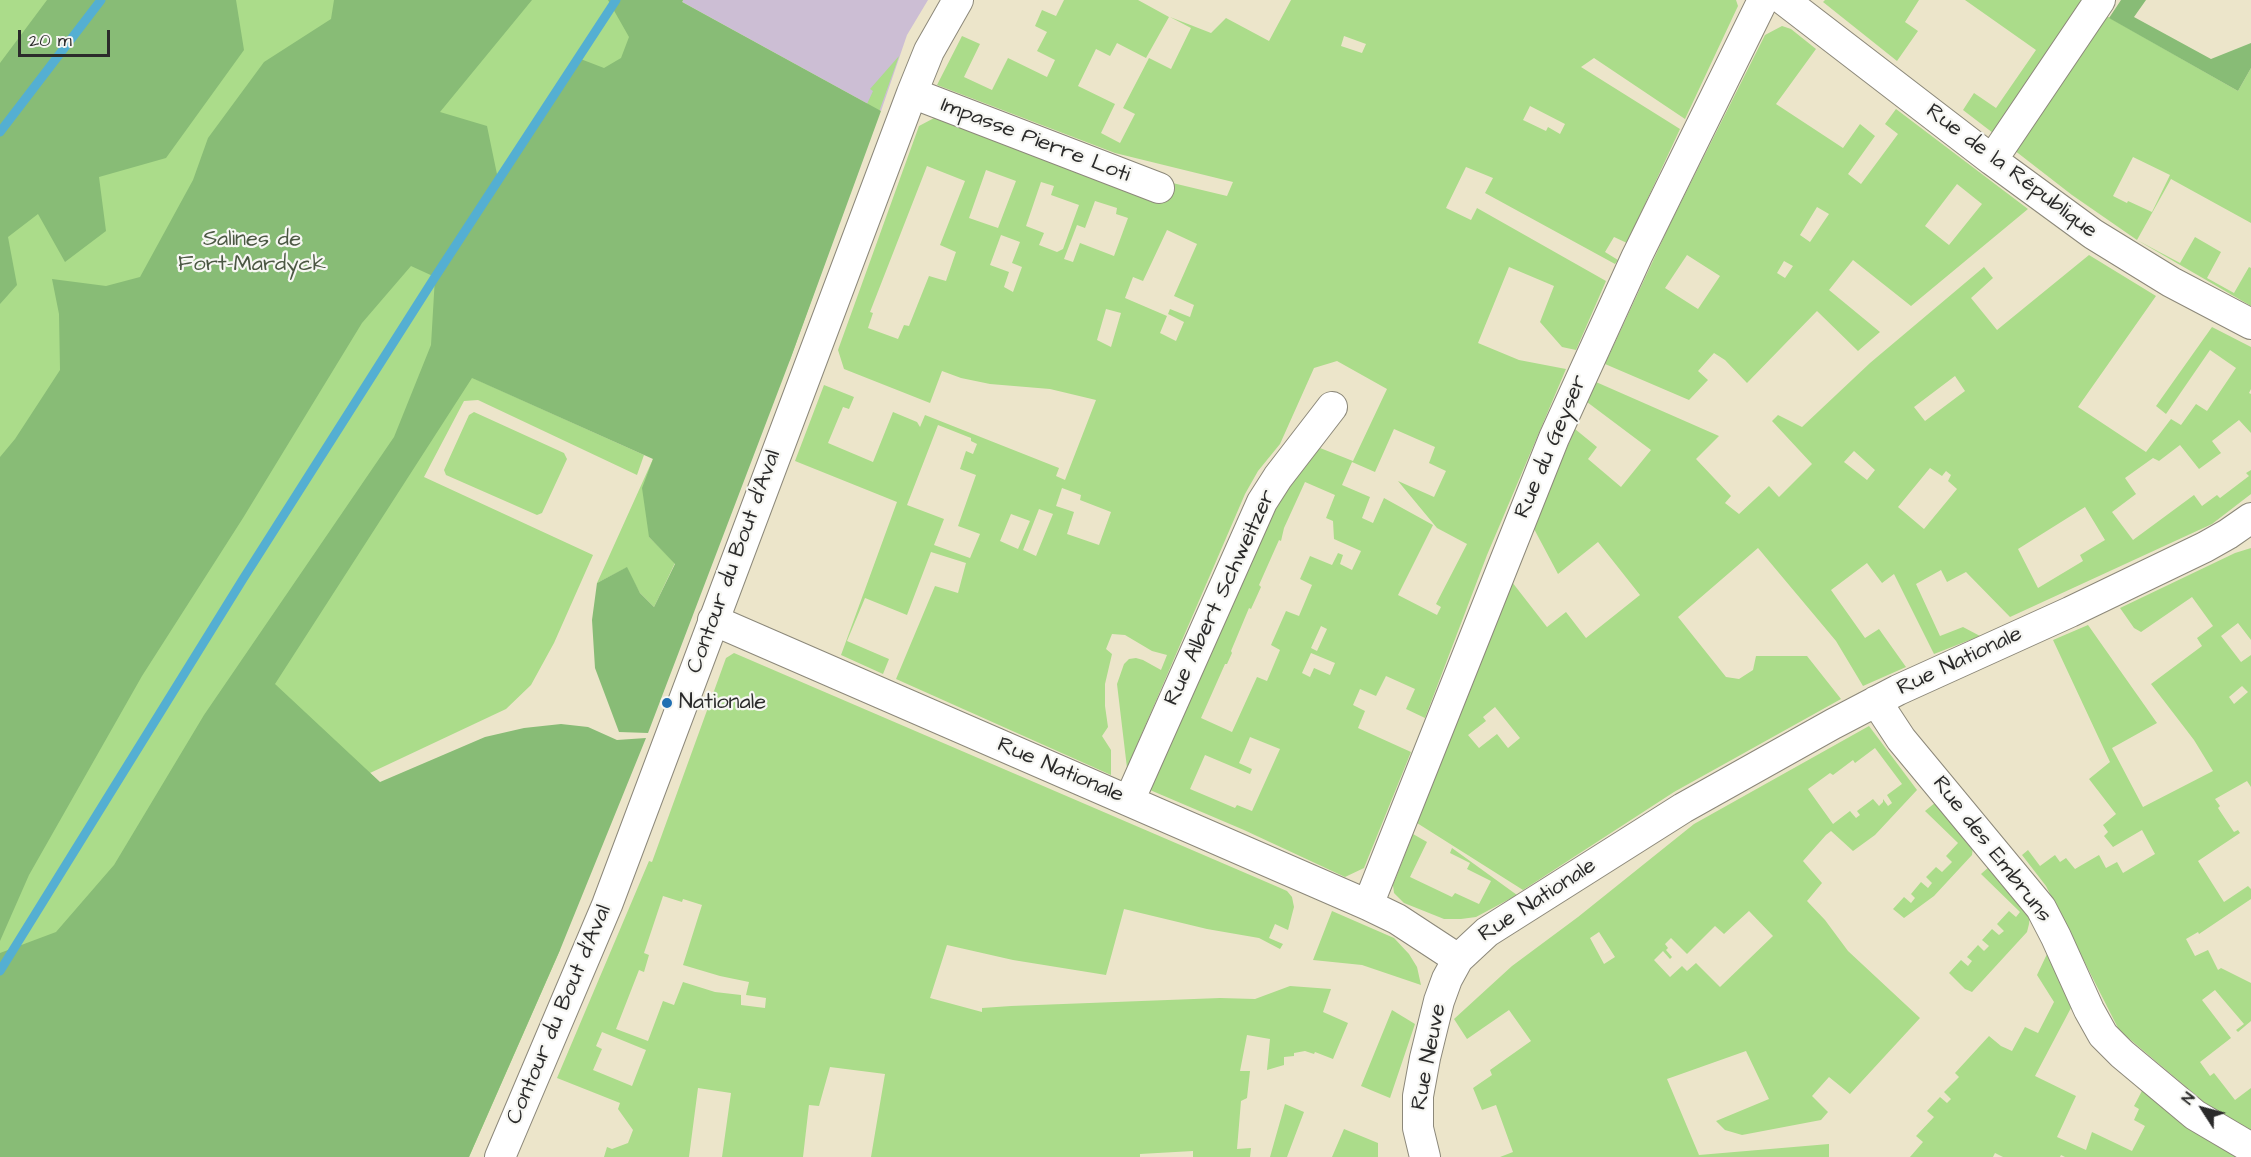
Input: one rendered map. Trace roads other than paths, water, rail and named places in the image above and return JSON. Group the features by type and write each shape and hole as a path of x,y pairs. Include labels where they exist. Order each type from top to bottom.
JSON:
{"street":[{"name":"Contour du Bout d'Aval","path":"500,1157 607,905 912,93 929,51 958,0"},
{"name":"Rue du Geyser","path":"1368,905 1554,438 1637,256 1763,0"},
{"path":"1992,160 2100,0"},
{"name":"Rue de la République","path":"1800,5 1992,160 2073,220 2130,258 2251,324"},
{"name":"Impasse Pierre Loti","path":"912,93 1159,188"},
{"name":"Rue Albert Schweitzer","path":"1129,801 1262,502 1278,477 1332,407"},
{"name":"Rue Nationale","path":"713,620 1368,905 1397,919 1458,959 1487,932 1663,820 1876,701 2205,547 2251,518"},
{"name":"Rue des Embruns","path":"1876,701 1905,744 2041,908 2103,1035 2122,1054 2195,1115 2251,1148"},
{"name":"Rue Neuve","path":"1425,1157 1418,1128 1421,1078 1439,1001 1458,959"}],"waterway":[{"path":"0,132 101,0"},
{"path":"0,971 243,579 435,277 616,0"}],"place":[{"name":"Nationale","path":"667,703"}],"park label":[{"name":"Salines de Fort-Mardyck","path":"252,252"}]}
